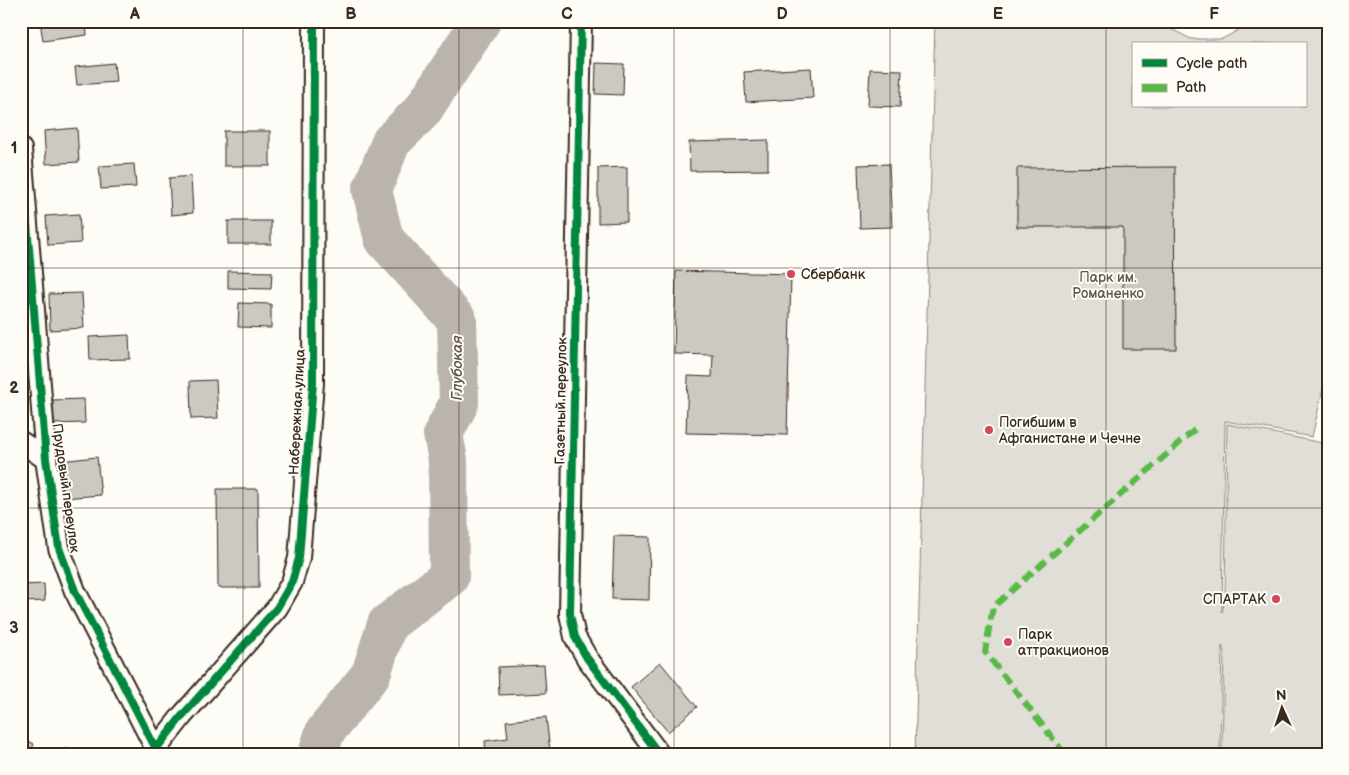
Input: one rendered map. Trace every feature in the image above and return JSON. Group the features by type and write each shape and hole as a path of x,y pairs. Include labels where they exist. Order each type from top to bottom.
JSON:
{"street":[{"name":"Набережная улица","path":"155,751 182,716 277,608 292,582 299,558 313,383 314,21"},
{"name":"Газетный переулок","path":"581,21 570,614 574,637 587,658 660,754"},
{"name":"Прудовый переулок","path":"21,150 46,459 59,548 80,599 155,751"},
{"path":"21,442 46,459"}],"green space":[{"name":"Парк им. Романенко","path":"935,21 1159,21 1161,24 1191,39 1222,39 1255,21 1328,21 1328,367 1312,437 1225,421 1222,612 1225,599 1227,424 1328,444 1328,754 1222,754 1224,652 1222,646 1220,754 915,754"}],"building":[{"path":"40,21 86,21 87,35 43,41"},
{"path":"114,63 116,82 77,85 75,67"},
{"path":"596,63 624,64 623,95 595,94"},
{"path":"811,68 813,98 746,102 744,72"},
{"path":"870,69 902,70 900,107 868,106"},
{"path":"77,128 79,162 46,164 44,131"},
{"path":"224,131 270,131 270,166 224,166"},
{"path":"768,140 768,170 690,171 689,142"},
{"path":"134,164 136,187 101,189 99,166"},
{"path":"889,164 892,227 860,228 858,165"},
{"path":"627,167 627,222 598,223 598,168"},
{"path":"1175,167 1176,349 1123,349 1123,227 1017,227 1017,168"},
{"path":"191,176 193,213 171,215 169,178"},
{"path":"79,214 81,243 48,245 46,216"},
{"path":"228,221 271,221 271,244 228,244"},
{"path":"228,271 272,272 271,289 228,288"},
{"path":"676,271 791,274 787,435 686,433 688,376 712,377 713,355 674,354"},
{"path":"82,293 84,328 50,330 49,294"},
{"path":"239,303 271,304 271,328 238,327"},
{"path":"129,335 130,359 90,360 89,337"},
{"path":"216,380 218,418 191,419 190,381"},
{"path":"84,399 85,423 52,424 52,400"},
{"path":"97,457 101,495 63,498 60,461"},
{"path":"217,489 258,489 259,588 218,588"},
{"path":"614,536 650,537 649,600 612,599"},
{"path":"44,584 45,601 21,602 21,585"},
{"path":"660,662 697,707 668,732 631,687"},
{"path":"544,665 546,693 499,695 498,667"},
{"path":"546,717 550,751 527,754 486,754 485,741 508,738 506,721"},
{"path":"21,738 34,744 30,754 21,754"},
{"path":"66,748 78,754 63,754"}],"waterway":[{"name":"Глубокая","path":"318,754 325,732 371,674 387,624 449,577 448,460 443,434 459,403 457,320 384,239 372,190 391,142 422,111 481,21"}],"marked path":[{"path":"1065,754 985,652 993,607 1199,426"}],"cycle path":[{"path":"154,754 182,716 277,608 292,582 299,558 313,383 314,21"},
{"path":"581,21 570,614 575,637 587,658 659,754"},
{"path":"21,149 46,459 59,548 75,591 156,749"}],"place":[{"name":"Сбербанк","path":"791,274"},
{"name":"Погибшим в Афганистане и Чечне","path":"989,430"},
{"name":"СПАРТАК","path":"1276,599"},
{"name":"Парк аттракционов","path":"1008,642"}]}
